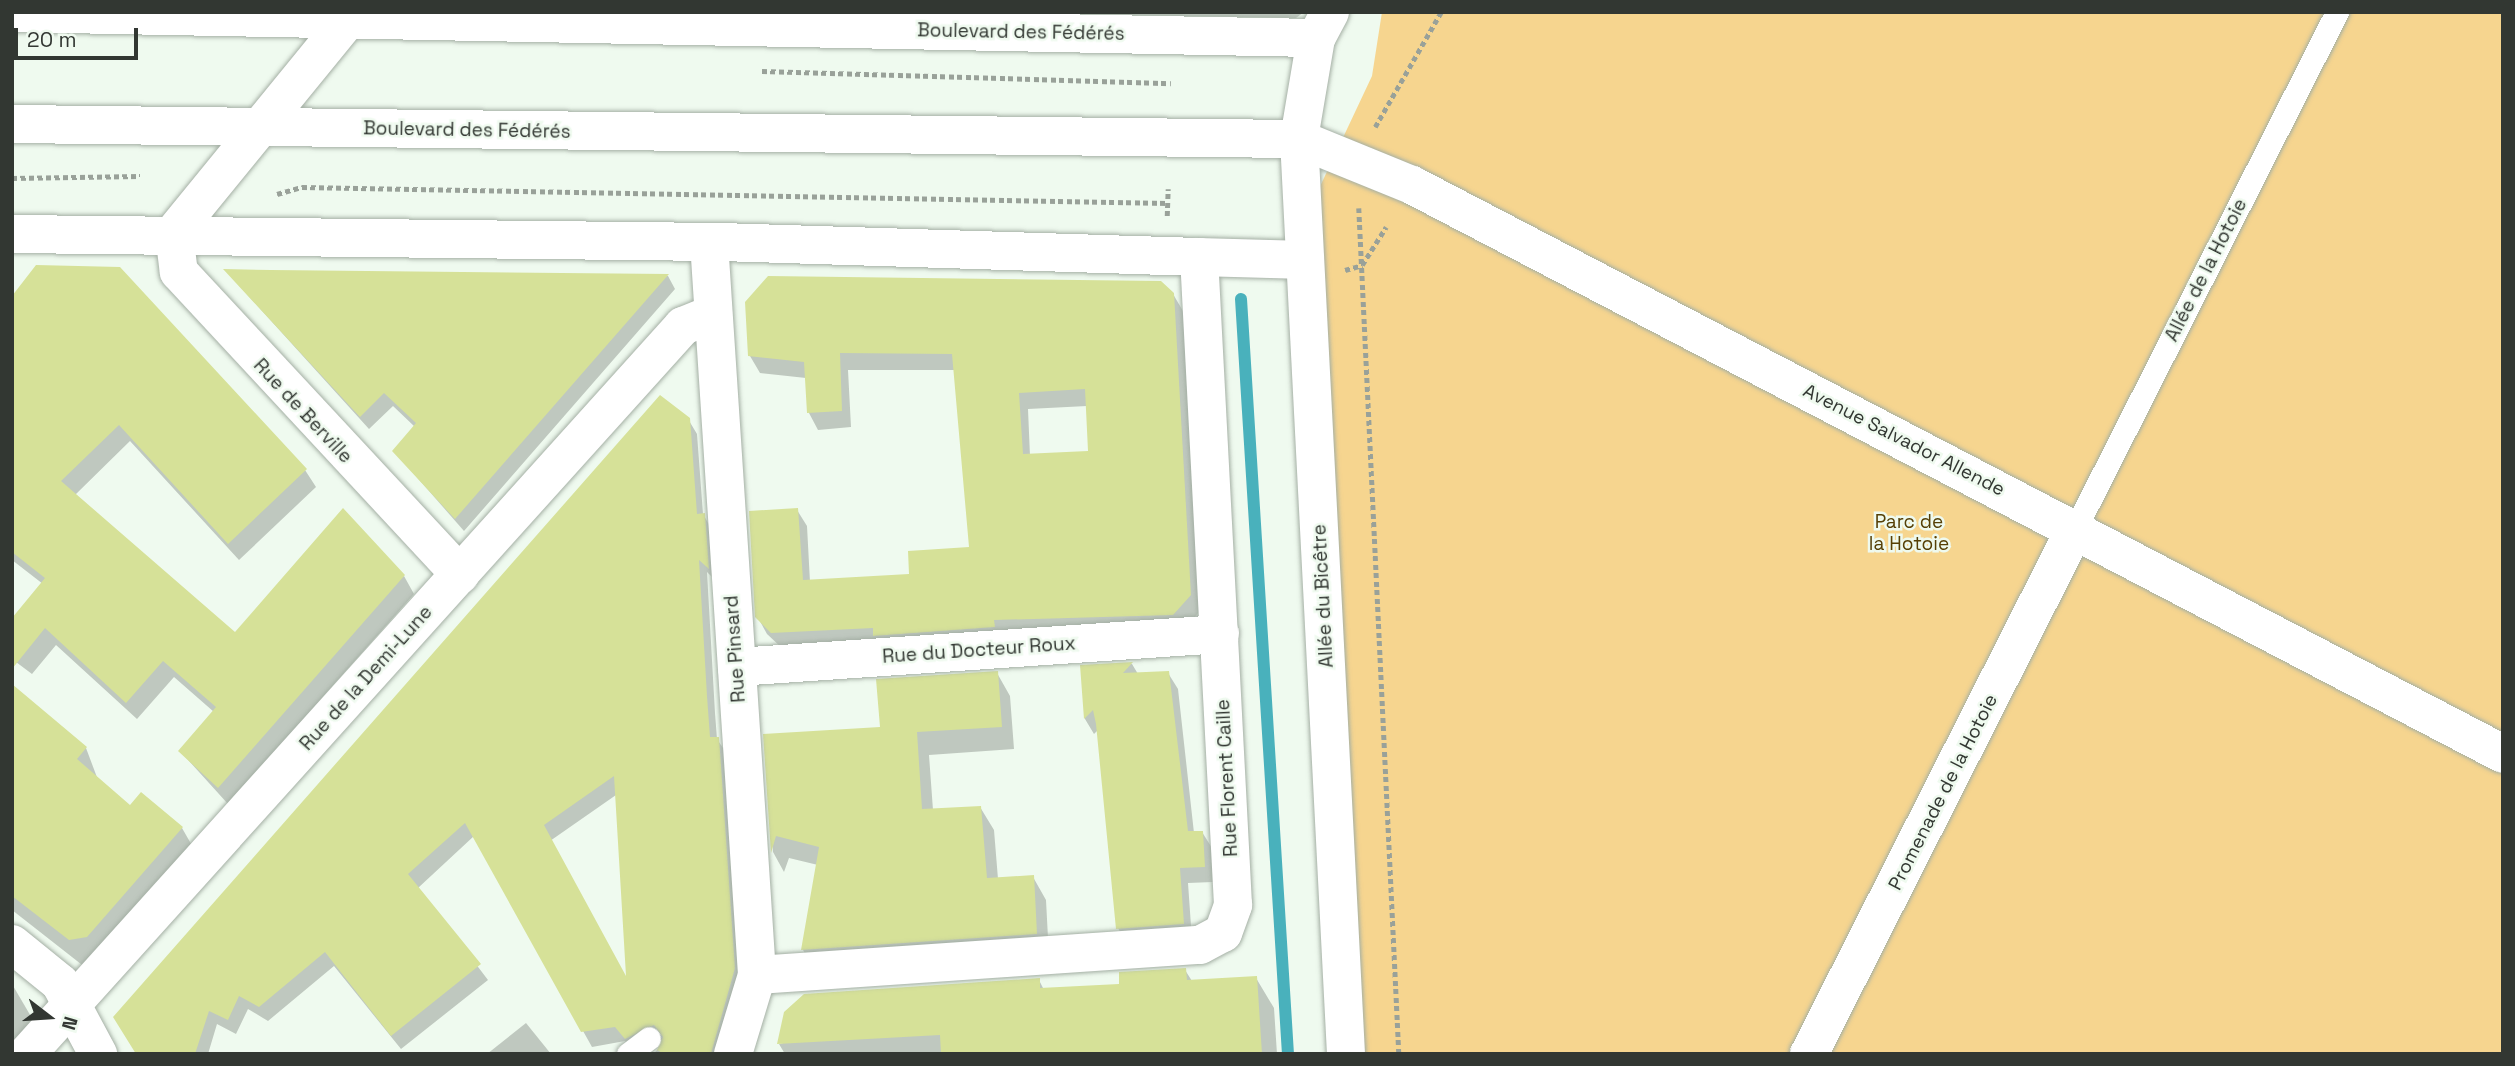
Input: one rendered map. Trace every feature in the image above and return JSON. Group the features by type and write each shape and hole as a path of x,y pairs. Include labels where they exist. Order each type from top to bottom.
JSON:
{"street":[{"name":"Boulevard des Fédérés","path":"12,13 1323,25"},
{"path":"174,233 352,16"},
{"name":"Allée du Bicêtre","path":"1323,25 1299,139 1321,267 1346,1054"},
{"name":"Boulevard des Fédérés","path":"12,124 1299,139"},
{"name":"Avenue Salvador Allende","path":"1299,139 1357,158 2503,754"},
{"path":"12,234 174,233 709,242 1199,257 1321,267"},
{"name":"Rue de Berville","path":"174,233 179,272 197,298 460,574"},
{"name":"Rue Pinsard","path":"709,242 757,975 733,1054"},
{"name":"Rue Florent Caille","path":"757,975 1200,945 1223,933 1233,905 1199,257"},
{"name":"Rue de la Demi-Lune","path":"27,1054 683,326 713,314"},
{"name":"Promenade de la Hotoie","path":"1809,1054 2074,529"},
{"name":"Rue du Docteur Roux","path":"737,667 1220,634"},
{"path":"12,944 60,983 99,1054"}],"lane":[{"name":"Allée de la Hotoie","path":"2074,529 2337,12"},
{"path":"628,1054 649,1038"}],"path":[{"path":"1399,1054 1357,158 1441,12"},
{"path":"758,71 1171,83"},
{"path":"12,178 140,176"},
{"path":"271,195 302,187 1168,203"},
{"path":"1362,265 1386,227"},
{"path":"1321,267 1362,265"}],"green space":[{"name":"Parc de la Hotoie","path":"1382,12 2503,12 2503,1054 1359,1054 1316,195 1372,76"}],"building":[{"path":"36,265 120,267 307,469 228,544 119,425 61,481 235,632 343,508 405,575 218,788 178,751 216,707 163,661 126,703 45,628 12,669 12,618 45,578 12,552 12,296"},
{"path":"223,269 669,274 455,519 392,451 416,423 384,393 360,417"},
{"path":"768,276 1161,281 1174,293 1191,595 1173,615 994,620 995,627 873,636 873,628 771,633 755,617 749,511 798,508 803,580 909,574 908,551 969,547 952,354 840,353 842,411 807,413 804,362 748,356 745,302","holes":["1085,389 1088,451 1023,454 1019,393"]},
{"path":"660,395 690,418 697,514 705,513 709,569 699,560 707,696 710,737 719,737 735,968 711,1054 664,1054 657,1050 663,1037 654,1025 625,1039 615,1027 581,1032 465,823 408,874 481,964 391,1036 325,952 259,1007 239,996 228,1020 209,1011 195,1054 136,1054 113,1017","holes":["614,776 626,976 544,825"]},
{"path":"1133,662 1123,673 1169,671 1188,831 1203,831 1205,867 1180,868 1184,924 1116,929 1096,724 1093,710 1084,719 1080,665"},
{"path":"998,671 1002,727 917,732 922,809 981,806 987,878 1034,875 1037,934 801,950 819,847 776,836 771,853 763,734 880,727 876,679"},
{"path":"12,684 87,747 77,759 130,805 141,792 183,827 87,937 69,940 12,896"},
{"path":"1186,968 1187,980 1257,976 1262,1054 941,1054 940,1035 777,1044 784,1012 804,994 1040,978 1040,988 1119,984 1119,972"}],"waterway":[{"path":"1241,299 1288,1054"}]}
